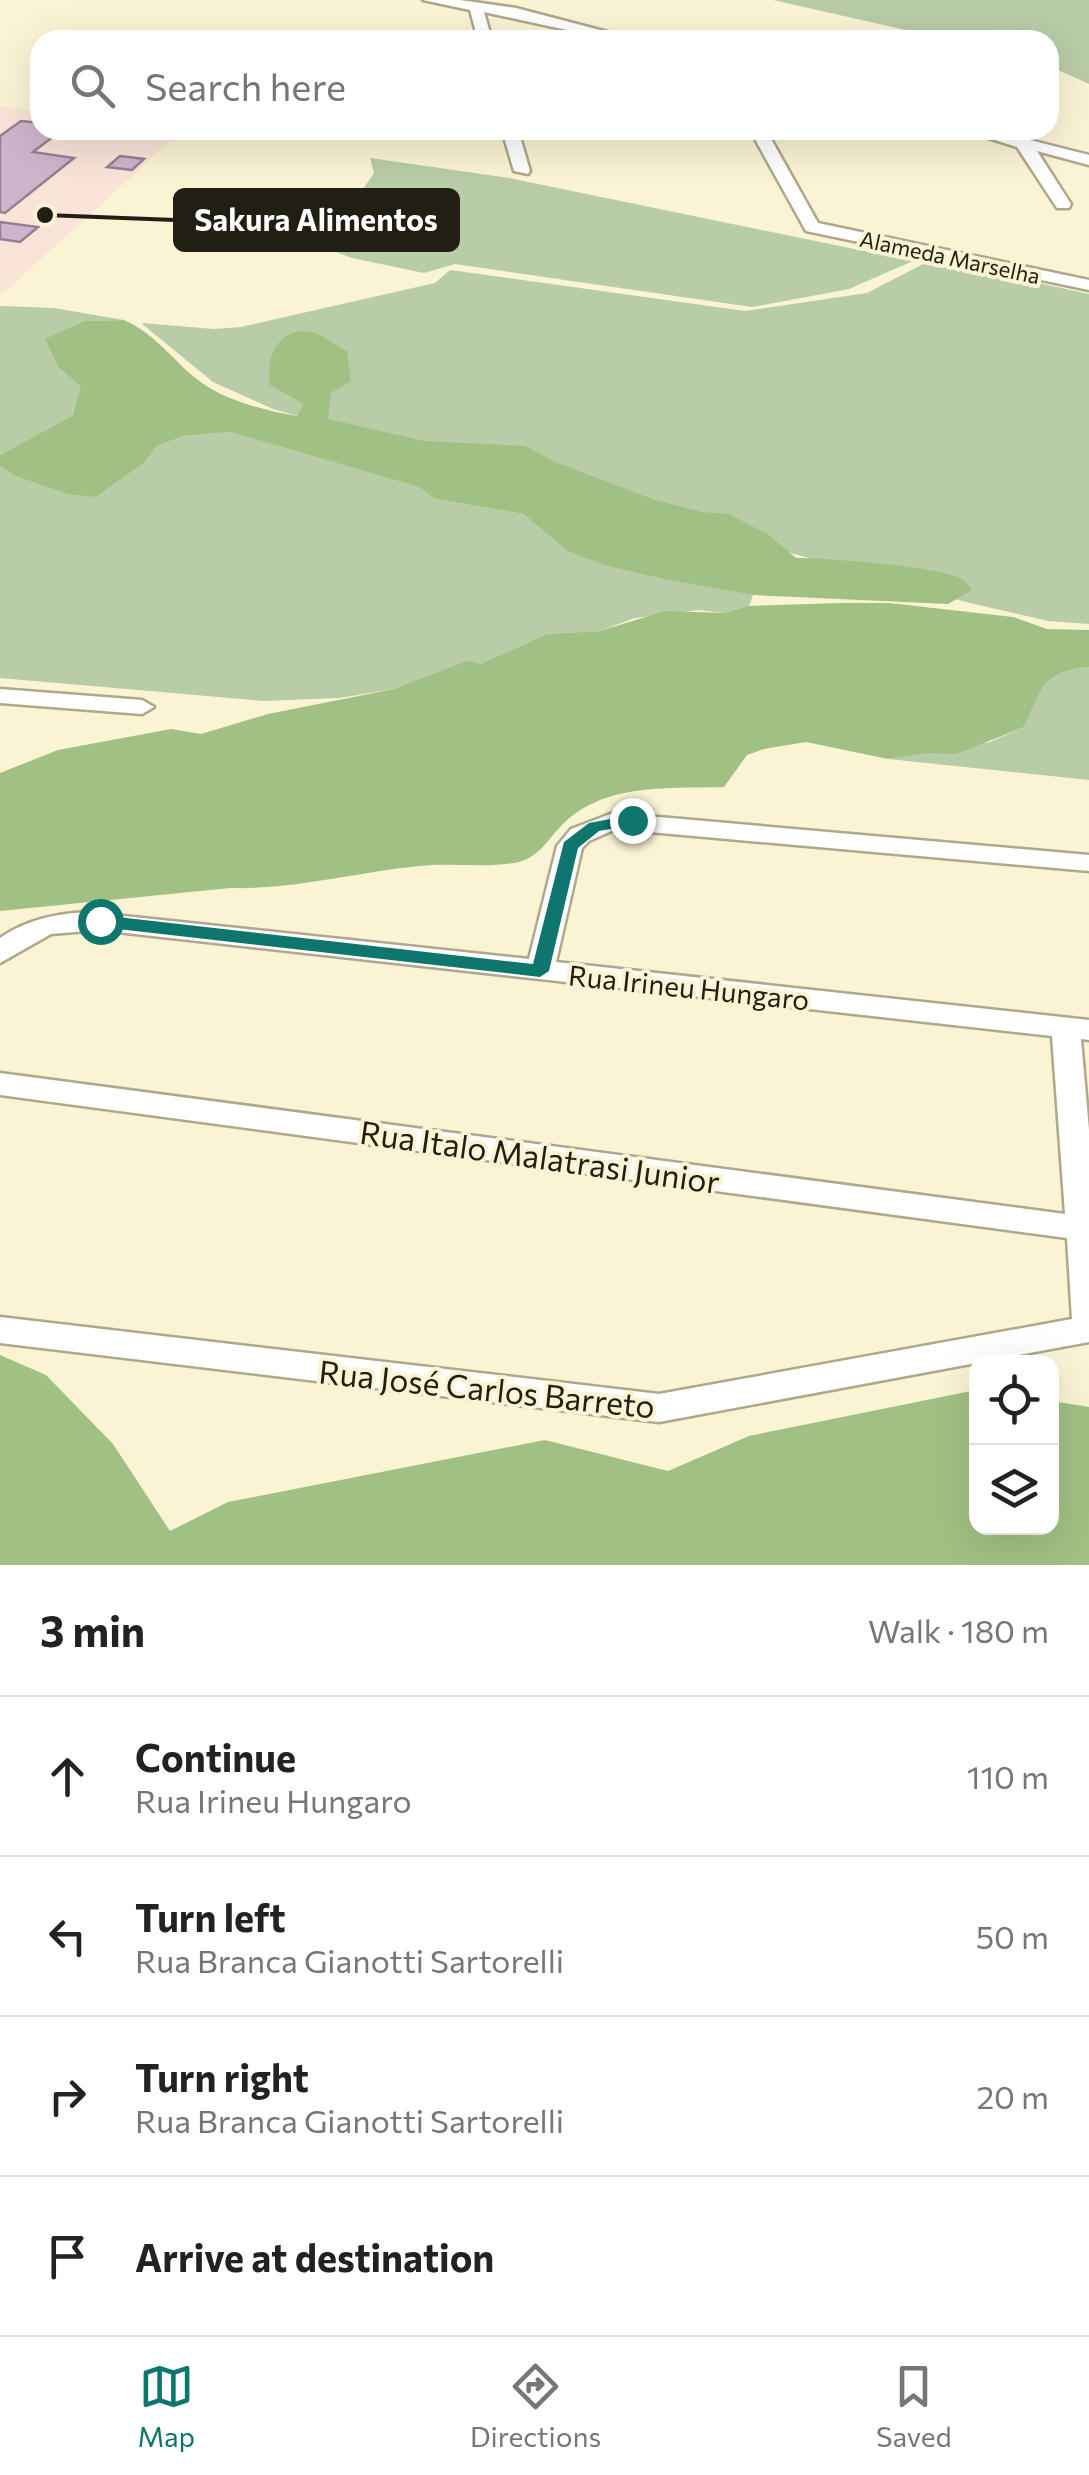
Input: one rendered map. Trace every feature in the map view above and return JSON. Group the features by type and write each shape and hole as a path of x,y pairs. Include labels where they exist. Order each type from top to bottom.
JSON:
{"street":[{"path":"430,0 547,18 592,30"},
{"path":"476,6 482,30"},
{"path":"513,140 522,171"},
{"name":"Alameda Marselha","path":"764,140 812,226 1089,285"},
{"path":"1011,140 1089,160"},
{"path":"1023,143 1063,204"},
{"path":"0,696 142,707"},
{"path":"540,971 570,846 594,826 612,822 1089,863"},
{"name":"Rua Irineu Hungaro","path":"0,954 25,934 49,925 100,921 1078,1028"},
{"path":"1078,1028 1079,1228 1089,1325"},
{"name":"Rua Italo Malatrasi Junior","path":"0,1084 1079,1228"},
{"name":"Rua José Carlos Barreto","path":"0,1330 659,1408 1089,1325"}],"shaded area":[{"path":"0,106 30,110 30,140 171,140 0,296"}],"green space":[{"path":"773,0 1089,0 1089,84 1059,70 1059,30 906,30"},
{"path":"370,158 509,178 913,261 849,289 752,307 455,264 424,273 352,258 323,247 374,173"},
{"path":"931,260 1089,294 1089,624 1048,621 970,603 273,409 213,382 141,323 214,329 241,327 435,283 450,270 745,311 867,293"},
{"path":"0,306 54,308 124,320 85,321 59,368 82,386 71,417 0,455"},
{"path":"124,320 147,334 212,389 248,404 297,416 304,404 270,385 272,355 290,334 315,333 347,351 351,381 331,393 328,419 424,441 525,446 555,462 655,500 702,512 729,514 769,535 796,558 930,570 961,579 972,590 948,604 753,595 665,579 607,566 568,551 523,514 435,499 419,487 231,432 184,436 157,446 144,463 96,497 68,494 13,475 0,466 0,455 72,416 81,386 59,368 45,339 85,321"},
{"path":"232,432 420,487 435,499 523,514 544,531 607,566 753,595 749,606 723,613 699,610 635,618 600,631 547,634 480,664 394,689 339,698 264,701 0,678 0,466 13,475 96,497 144,463 157,446 184,436"},
{"path":"889,603 1013,617 1047,629 1089,630 1089,667 1052,678 1024,727 956,754 927,753 888,759 806,742 764,749 747,755 724,787 640,790 600,800 564,823 539,851 519,862 420,866 278,886 0,911 0,773 58,750 171,729 201,734 268,714 394,689 467,661 480,664 547,634 600,631 665,611 723,613 749,606"},
{"path":"1089,667 1089,780 888,759 990,742 1024,727 1052,678"},
{"path":"0,1355 46,1375 113,1444 170,1531 228,1502 545,1440 668,1471 749,1436 969,1391 969,1535 1059,1535 1059,1402 1089,1407 1089,1565 0,1565"}],"building":[{"path":"21,121 30,122 30,140 49,140 33,152 74,158 5,213 0,212 0,136"},
{"path":"120,156 144,159 132,170 107,167"},
{"path":"0,222 38,227 20,242 0,239"}],"place":[{"name":"Sakura Alimentos","path":"45,215"}],"route":[{"path":"100,921 540,971 570,846 594,826 632,820"}]}
